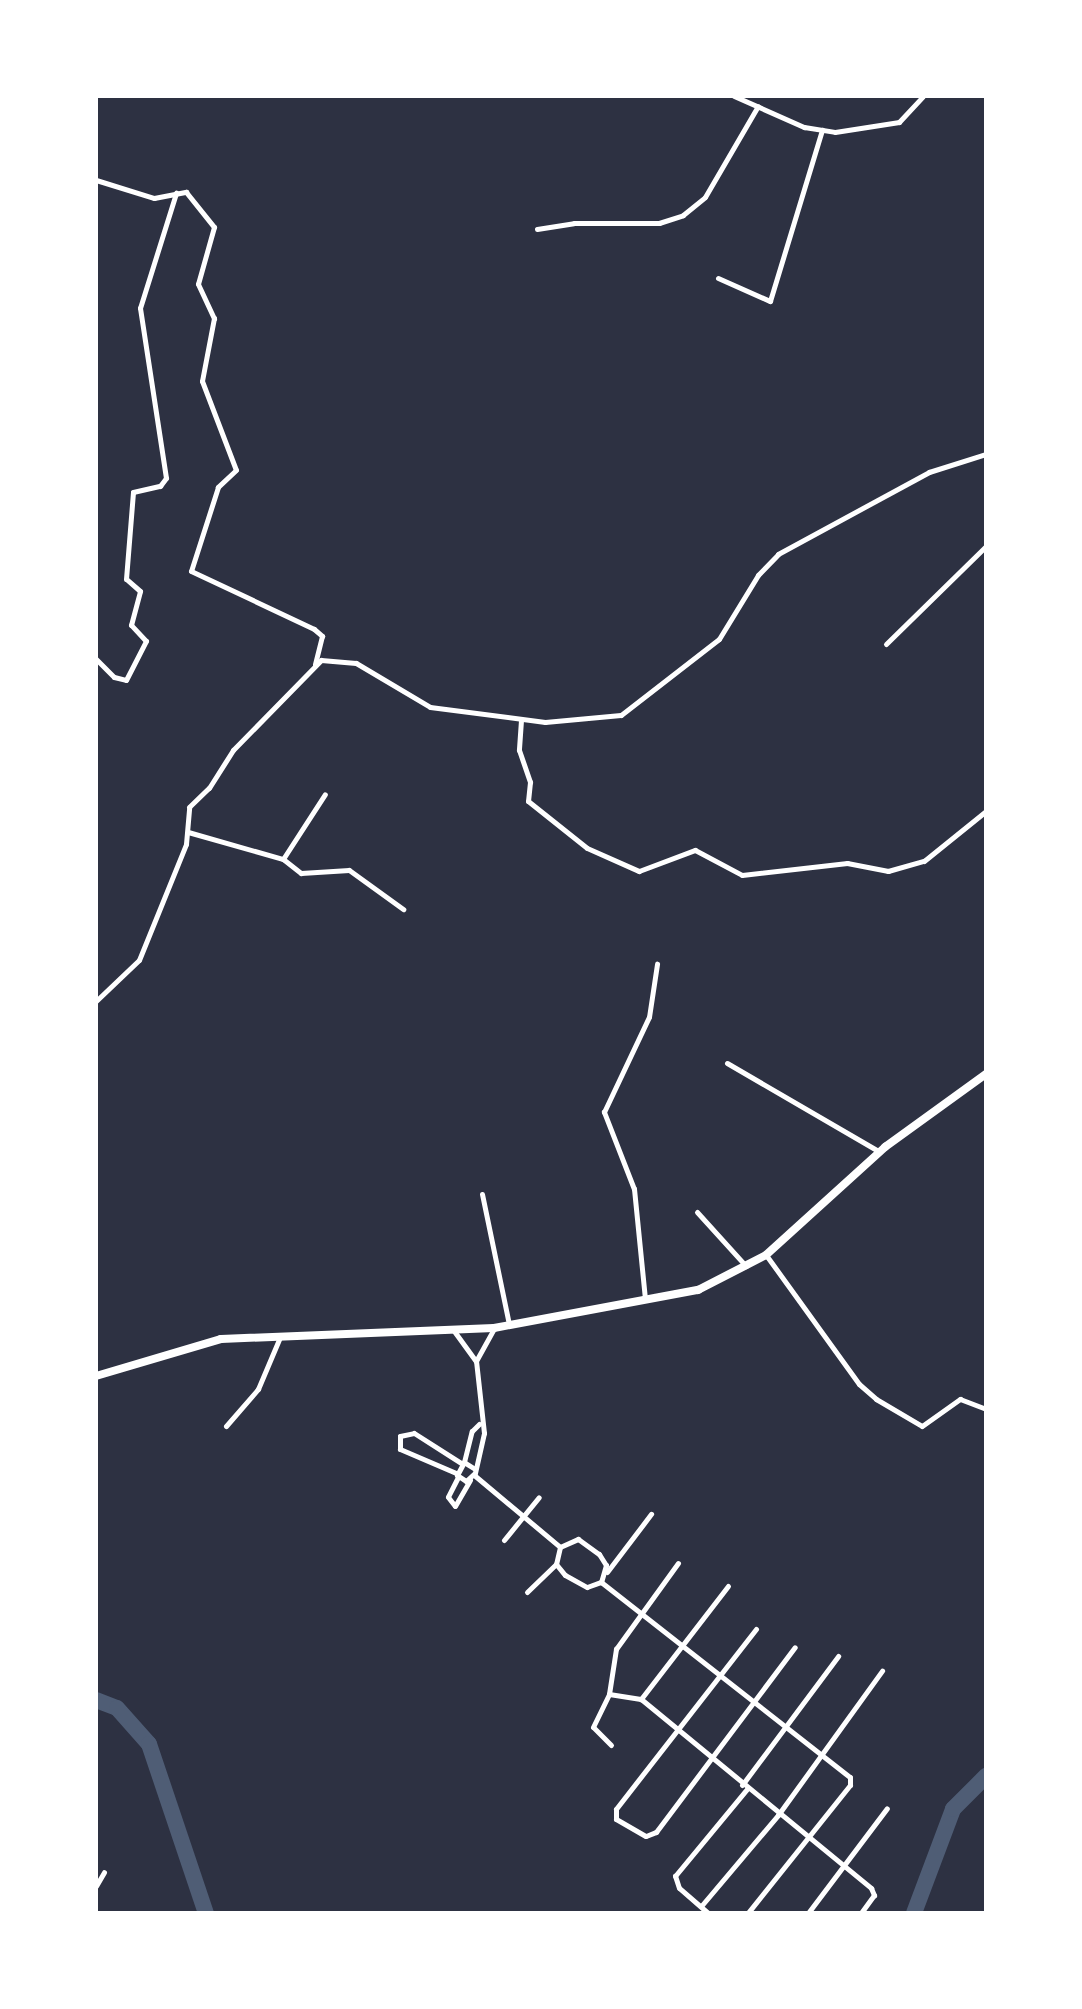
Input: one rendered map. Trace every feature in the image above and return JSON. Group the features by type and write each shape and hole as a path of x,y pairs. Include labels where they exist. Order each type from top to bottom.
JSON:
{"main road":[{"path":"96,1376 221,1339 494,1328 698,1290 766,1255 881,1152 986,1074"}],"street":[{"path":"734,96 822,130 899,122 923,96"},
{"path":"537,229 574,223 659,223 683,215 705,197 758,106"},
{"path":"718,278 770,301 822,130"},
{"path":"96,180 154,198 176,192 191,195 214,227 198,284 214,318 202,381 236,470 218,487 191,571 314,629 322,636 315,664 229,754 209,788 193,802 188,832 139,960 96,1001"},
{"path":"96,659 114,677 126,680 146,641 131,625 140,591 126,579 133,492 162,485 166,478 140,308 176,192"},
{"path":"315,664 344,660 424,705 521,720 555,722 629,712 719,639 758,575 778,554 929,472 986,454"},
{"path":"886,644 986,546"},
{"path":"521,720 519,750 530,782 528,801 587,848 639,871 688,850 742,875 851,863 888,871 924,861 986,811"},
{"path":"283,859 325,794"},
{"path":"188,832 283,859 301,873 344,869 359,873 403,909"},
{"path":"645,1299 632,1183 612,1143 604,1112 649,1017 657,964"},
{"path":"727,1063 881,1152"},
{"path":"482,1194 509,1324"},
{"path":"697,1212 746,1267"},
{"path":"766,1255 859,1384 887,1407 922,1426 960,1399 986,1409"},
{"path":"480,1424 472,1431 463,1463 448,1497 455,1506 473,1475 484,1433 480,1424 476,1361 494,1328"},
{"path":"454,1331 476,1361"},
{"path":"226,1426 258,1389 280,1337"},
{"path":"473,1475 457,1475 400,1449 400,1436 414,1433 463,1463 473,1475 560,1547"},
{"path":"504,1540 539,1497"},
{"path":"556,1564 587,1587 601,1582 651,1514"},
{"path":"560,1547 578,1539 604,1561 606,1573"},
{"path":"527,1592 556,1564 560,1547"},
{"path":"611,1745 593,1727 609,1694 613,1655 678,1563"},
{"path":"601,1582 823,1754 851,1783 748,1913"},
{"path":"641,1699 728,1586"},
{"path":"756,1629 679,1733 615,1811 616,1819 653,1835 714,1760 795,1647"},
{"path":"708,1913 679,1888 675,1875 744,1787 838,1656"},
{"path":"702,1905 778,1815 882,1671"},
{"path":"609,1694 641,1699 874,1892 861,1913"},
{"path":"808,1913 887,1808"},
{"path":"96,1886 104,1872"}],"waterway":[{"path":"96,1700 117,1708 149,1744 206,1913"},
{"path":"914,1913 953,1809 986,1776"}]}
